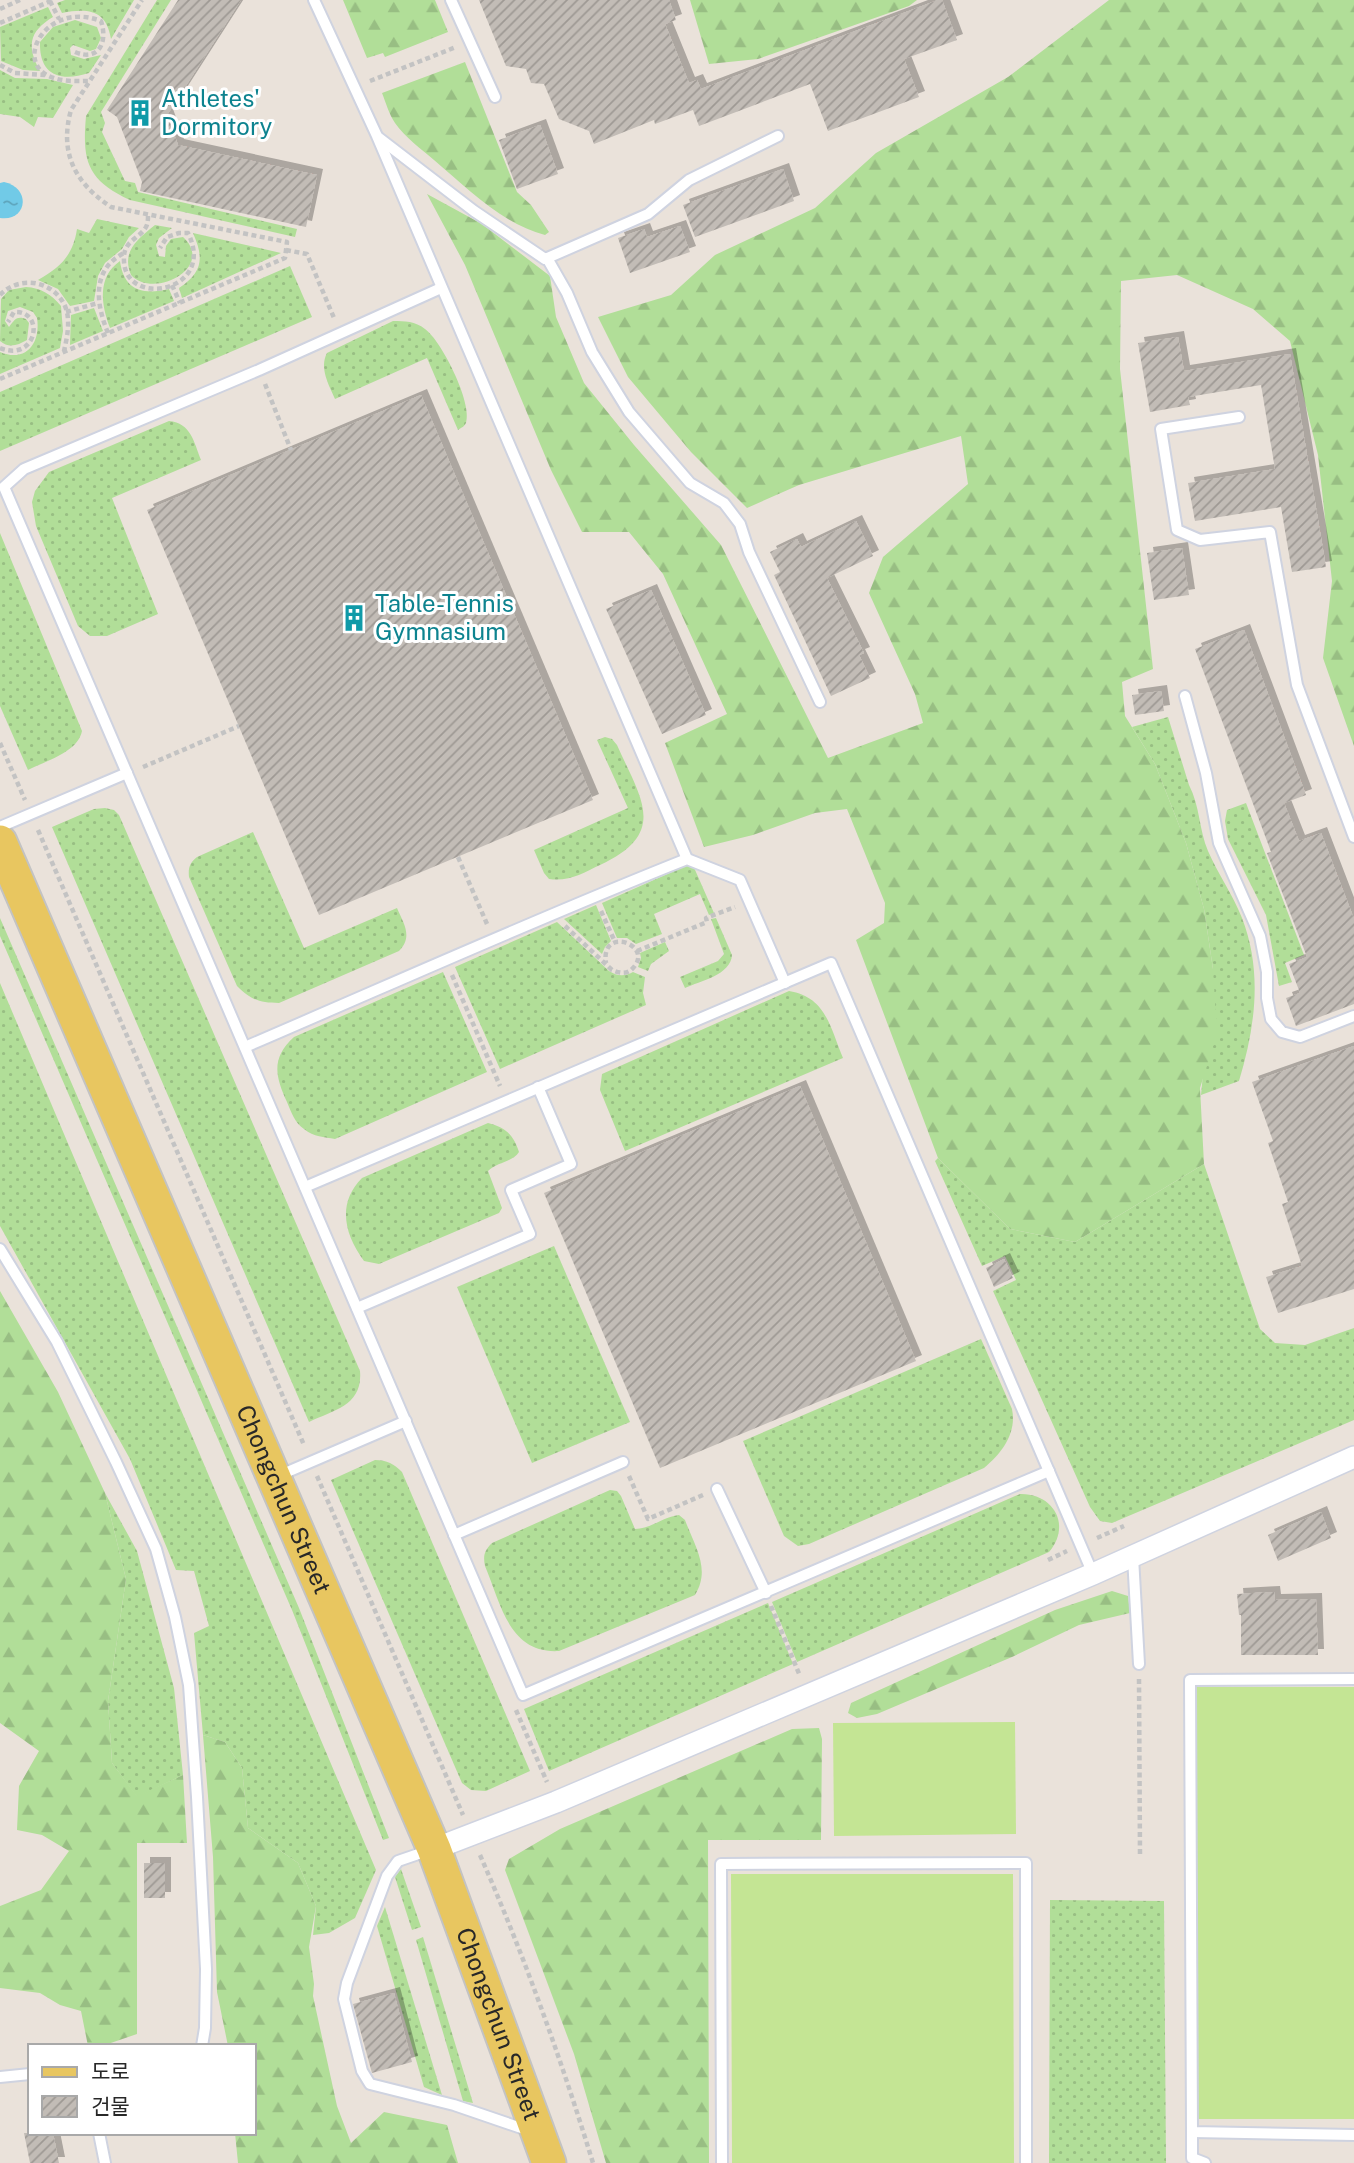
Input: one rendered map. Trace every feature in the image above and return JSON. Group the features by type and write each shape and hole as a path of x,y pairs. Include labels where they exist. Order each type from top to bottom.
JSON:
{"main road":[{"name":"Chongchun Street","path":"0,842 434,1849 541,2153"}],"street":[{"path":"434,1849 556,1802 1133,1557 1354,1457"}],"lane":[{"path":"314,0 377,136 687,859"},
{"path":"451,0 495,97"},
{"path":"377,136 474,211 545,259 648,214 689,180 778,136"},
{"path":"547,258 592,352 629,412 690,484 724,503 740,524 749,552 820,702"},
{"path":"442,288 259,370 24,469 4,487 523,1695 1049,1471"},
{"path":"1239,417 1161,429 1177,530 1200,540 1270,533 1297,685 1354,837"},
{"path":"1185,696 1206,773 1219,843 1260,936 1267,972 1267,998 1271,1018 1282,1032 1300,1037 1354,1016"},
{"path":"0,827 127,773"},
{"path":"245,1047 595,895 687,859 740,880 785,983"},
{"path":"305,1187 831,963 1093,1574"},
{"path":"357,1308 530,1234 511,1190 571,1164 538,1087"},
{"path":"0,1250 57,1342 116,1462 156,1549 176,1617 189,1685 198,1810 206,1969 202,2044"},
{"path":"272,1478 406,1422"},
{"path":"454,1535 623,1462"},
{"path":"717,1489 766,1592"},
{"path":"1133,1557 1139,1664"},
{"path":"1205,2163 1192,2158 1190,1680 1354,1679"},
{"path":"434,1849 398,1861 387,1876 347,1983 344,1999 362,2071 370,2084 454,2105 541,2153"},
{"path":"722,2163 721,1864 1026,1863 1026,2163"},
{"path":"0,2077 28,2074"},
{"path":"1192,2132 1354,2135"},
{"path":"99,2135 105,2163"}],"path":[{"path":"0,9 20,0"},
{"path":"0,23 51,0 59,19"},
{"path":"0,379 285,258 287,242 111,207 93,195 77,176 68,153 66,130 71,110 142,0"},
{"path":"47,75 37,63 36,40 42,31 59,19 89,16 101,21 105,37 102,48 91,55 75,52"},
{"path":"102,48 109,52"},
{"path":"393,72 441,52"},
{"path":"0,65 15,73 47,75 69,81 91,81"},
{"path":"108,333 98,303 99,285 104,270 114,258 124,253 133,237 146,227 148,216"},
{"path":"124,253 126,270 133,284 156,289 172,285 188,275 193,268 194,245 188,233 167,237 160,248"},
{"path":"286,250 307,254 340,334"},
{"path":"0,295 9,286 19,282 30,282 55,293 65,306 66,312 67,336 64,352"},
{"path":"172,285 180,303"},
{"path":"66,312 98,303"},
{"path":"0,348 18,351 26,348 31,340 33,322 30,316 14,312 8,322"},
{"path":"259,370 291,450"},
{"path":"127,773 239,726"},
{"path":"458,856 494,941"},
{"path":"595,895 615,942"},
{"path":"636,951 707,922 706,918 750,901"},
{"path":"551,914 611,970 628,972 635,967 638,959 636,951 631,944 624,941 615,942 608,947 606,963"},
{"path":"446,961 506,1101"},
{"path":"623,1462 648,1519 717,1489"},
{"path":"766,1592 808,1695"},
{"path":"1139,1664 1140,1856"},
{"path":"523,1695 516,1710 556,1802"}],"green space":[{"path":"65,0 134,0 111,39 105,22 95,13 62,13 57,3"},
{"path":"157,0 171,0 101,112 105,123 102,132 125,181 135,183 138,192 297,229 295,237 130,200 104,185 90,167 85,145 86,116"},
{"path":"343,0 435,0 448,32 385,57 383,53 367,58"},
{"path":"690,0 917,0 909,6 758,59 709,64"},
{"path":"1109,0 1354,0 1354,746 1323,658 1332,581 1318,455 1290,341 1253,309 1177,275 1121,281 1120,369 1153,669 1122,682 1125,716 1155,764 1186,843 1204,909 1213,969 1217,1034 1200,1088 1204,1164 1075,1242 1010,1229 938,1158 856,940 884,923 885,903 847,809 815,813 753,835 704,847 665,743 727,714 663,574 629,532 582,532 551,470 465,265 427,194 482,224 550,276 556,317 584,383 721,545 828,758 923,723 915,694 869,593 883,557 968,484 961,436 799,485 747,508 691,452 628,377 598,317 671,295 715,255 815,208 876,153 1008,77"},
{"path":"48,7 53,17 39,28 32,41 33,55 40,71 23,70 1,61 0,27"},
{"path":"75,20 97,27 101,38 96,49 90,51 73,45 70,48 71,55 84,59 101,55 89,73 69,77 54,74 43,62 40,42 53,27"},
{"path":"465,62 517,192 531,205 549,232 545,235 514,223 486,204 408,138 391,116 382,93"},
{"path":"0,70 15,78 47,79 73,85 53,118 38,117 34,127 20,117 0,114"},
{"path":"97,219 139,228 129,237 122,249 105,263 98,276 94,301 70,306 58,289 38,280 65,259 77,229 89,233"},
{"path":"155,225 172,228 159,238 156,245 159,256 165,257 166,246 171,239 183,237 191,248 192,259 187,269 178,277 153,284 141,282 131,275 128,259 133,246"},
{"path":"193,233 281,253 182,298 179,288 193,276 199,264 199,250"},
{"path":"120,261 130,285 143,291 169,289 174,301 110,328 103,300 104,283 107,275"},
{"path":"290,266 312,317 0,451 0,392"},
{"path":"26,287 45,292 61,306 63,331 60,348 0,374 0,352 9,355 24,353 34,343 37,335 37,318 33,312 20,307 8,311 5,321 9,327 16,319 26,319 29,323 27,340 10,346 0,341 1,299 9,290"},
{"path":"94,308 103,331 70,345 71,315"},
{"path":"393,321 421,326 432,335 447,358 465,401 467,414 466,423 458,430 427,358 335,399 324,370 327,353"},
{"path":"169,421 187,429 201,460 112,498 158,614 107,636 90,636 78,626 36,526 32,502 35,491 49,472"},
{"path":"0,533 82,731 68,750 28,770 0,706"},
{"path":"1168,717 1195,801 1205,843 1242,918 1253,959 1253,1020 1239,1081 1201,1095 1213,969 1204,909 1186,843 1155,764 1132,727"},
{"path":"605,737 612,739 617,745 634,782 643,813 642,827 635,840 622,853 582,874 549,879 534,850 628,808 597,740"},
{"path":"1246,803 1304,955 1285,963 1292,982 1279,986 1266,915 1228,839 1225,821 1227,810"},
{"path":"94,809 114,810 119,815 360,1371 360,1382 352,1399 337,1410 309,1422 52,827"},
{"path":"253,832 304,948 397,908 406,930 403,946 399,951 279,1003 261,1001 247,995 237,986 189,877 189,870 197,857"},
{"path":"692,863 714,913 709,915 700,894 654,914 662,934 636,944 627,938 617,938 602,903"},
{"path":"596,905 611,941 602,954 564,919"},
{"path":"0,918 299,1608 389,1838 383,1840 292,1610 0,936"},
{"path":"716,918 732,955 730,962 721,972 685,988 680,977 718,961 724,954 711,919"},
{"path":"557,922 609,971 621,975 633,972 645,977 643,993 646,1005 500,1069 455,967"},
{"path":"665,942 669,951 651,964 648,971 638,967 640,953"},
{"path":"443,972 487,1072 335,1139 315,1135 301,1127 283,1093 277,1068 282,1052 294,1037"},
{"path":"0,983 376,1870 355,1918 329,1933 313,1935 316,1906 298,1863 248,1828 242,1768 225,1742 203,1735 194,1633 209,1626 194,1571 176,1570 130,1459 0,1226"},
{"path":"789,991 801,994 819,1007 830,1025 843,1058 625,1151 600,1090 602,1074"},
{"path":"488,1123 508,1133 519,1152 488,1171 502,1208 499,1213 379,1264 364,1261 352,1240 346,1219 349,1198 362,1178"},
{"path":"938,1158 1010,1229 1075,1242 1204,1164 1260,1329 1275,1343 1305,1345 1354,1328 1354,1420 1112,1523 1100,1521 1090,1507 993,1291 1016,1280 1005,1256 982,1266 935,1161"},
{"path":"554,1246 630,1422 532,1463 457,1287"},
{"path":"0,1291 58,1392 105,1493 126,1579 108,1701 112,1763 137,1796 183,1775 187,1843 137,1843 137,2034 108,2044 88,2044 81,2011 60,2005 40,1993 0,1988 0,1906 41,1890 69,1851 42,1835 17,1830 19,1786 39,1751 0,1723"},
{"path":"981,1339 1012,1409 1013,1418 1007,1442 991,1462 984,1468 809,1544 798,1546 784,1536 743,1441"},
{"path":"375,1460 390,1463 402,1472 530,1771 486,1791 471,1790 462,1783 331,1480"},
{"path":"610,1490 617,1491 621,1496 635,1529 679,1515 685,1520 702,1567 700,1585 695,1595 559,1651 542,1650 529,1644 509,1624 502,1610 485,1566 486,1551 492,1543"},
{"path":"105,1493 137,1551 174,1688 183,1775 137,1797 112,1763 108,1701 126,1579"},
{"path":"1020,1494 1042,1499 1056,1512 1059,1531 1049,1552 797,1662 772,1602"},
{"path":"1112,1591 1128,1596 1130,1613 1079,1625 1012,1657 877,1714 857,1718 848,1713 851,1703 1055,1610"},
{"path":"768,1603 793,1664 549,1771 524,1709"},
{"path":"1197,1687 1354,1687 1354,2119 1197,2119"},
{"path":"1015,1722 1016,1834 834,1836 833,1723"},
{"path":"819,1728 822,1739 821,1840 708,1840 709,2163 606,2163 574,2054 505,1870 509,1859 560,1829 792,1729"},
{"path":"203,1735 225,1742 242,1768 248,1828 298,1863 316,1906 309,1947 313,1996 337,2106 351,2143 384,2112 447,2125 458,2163 238,2163 235,2135 256,2135 256,2044 228,2044 217,1992 213,1857"},
{"path":"401,1869 421,1927 412,1930 395,1877"},
{"path":"731,1874 1013,1874 1014,2163 732,2163"},
{"path":"1050,1900 1164,1901 1166,2163 1049,2163"},
{"path":"385,1907 442,2095 424,2087 377,1926"},
{"path":"423,1937 473,2103 463,2101 416,1940"}],"water":[{"path":"4,182 19,191 23,204 16,215 9,218 0,218 0,183"}],"building":[{"name":"Athletes' Dormitory","path":"178,0 241,0 167,115 178,145 317,175 306,227 140,191 142,182 117,117 107,110"},
{"path":"479,0 669,0 676,20 665,24 689,83 697,80 701,89 938,0 942,0 957,40 904,59 919,97 828,131 810,84 699,126 693,110 655,124 654,120 594,144 589,131 559,119 544,84 531,83 526,69 506,66"},
{"path":"540,125 558,174 517,189 499,140"},
{"path":"783,169 794,201 695,237 683,205"},
{"path":"680,226 690,252 630,273 618,238 644,229 647,237"},
{"path":"1178,337 1184,371 1290,354 1326,567 1292,572 1281,507 1195,521 1188,483 1275,469 1261,385 1188,397 1190,405 1150,412 1138,343"},
{"name":"Table-Tennis Gymnasium","path":"421,395 593,800 319,915 147,510"},
{"path":"856,521 873,556 827,578 864,653 859,655 870,678 831,696 774,575 780,572 770,552 797,539 801,547"},
{"path":"1182,548 1189,595 1154,600 1147,553"},
{"path":"651,590 706,715 662,734 606,609"},
{"path":"1244,630 1306,795 1284,803 1299,841 1321,833 1354,919 1354,1004 1296,1026 1286,998 1300,993 1289,964 1307,957 1195,649"},
{"path":"1161,691 1164,711 1135,715 1132,695"},
{"path":"1354,1046 1354,1289 1278,1313 1266,1277 1302,1266 1282,1204 1288,1202 1268,1143 1273,1141 1252,1082"},
{"path":"800,1086 916,1361 660,1468 544,1193"},
{"path":"1004,1259 1013,1278 994,1287 986,1268"},
{"path":"1321,1512 1331,1538 1278,1561 1268,1535"},
{"path":"1274,1592 1275,1600 1316,1599 1318,1655 1241,1655 1241,1615 1237,1594"},
{"path":"144,1863 165,1863 165,1898 144,1898"},
{"path":"394,1993 412,2062 372,2073 353,2004"},
{"path":"24,2133 53,2135 59,2163 30,2163"}],"place":[{"name":"Athletes' Dormitory","path":"140,113"},
{"name":"Table-Tennis Gymnasium","path":"354,618"}]}
